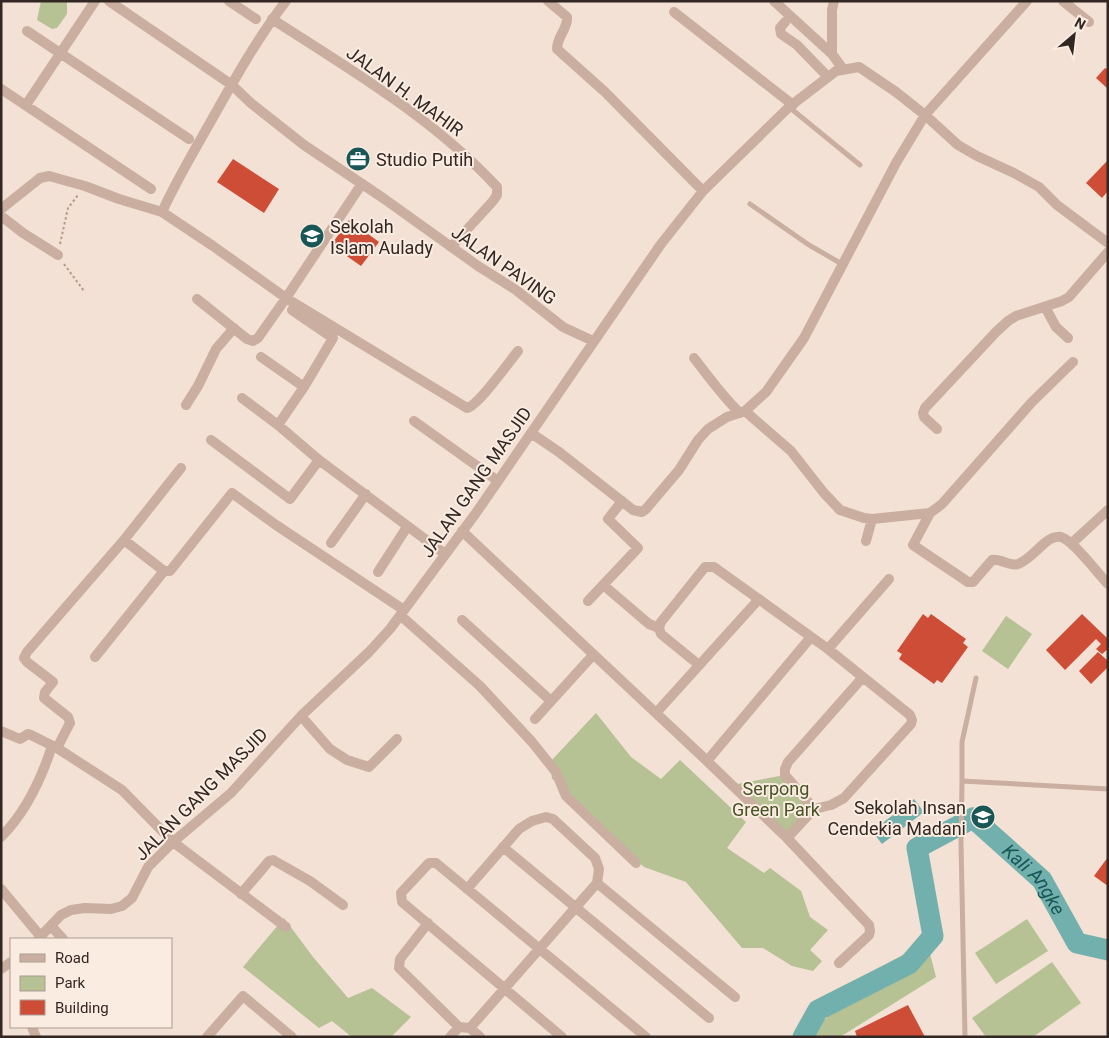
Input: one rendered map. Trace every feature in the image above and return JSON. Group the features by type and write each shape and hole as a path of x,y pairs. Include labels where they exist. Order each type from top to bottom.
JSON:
{"street":[{"path":"26,105 95,1"},
{"name":"JALAN PAVING","path":"108,1 232,85 252,104 304,145 516,290 563,327 593,341"},
{"path":"229,1 256,19"},
{"path":"162,212 171,192 232,85 272,19 286,1"},
{"path":"548,1 567,17 568,23 560,34 557,49 605,92 703,192"},
{"path":"774,1 832,54 843,69 859,67 896,92 958,145 1038,187 1057,205 1108,243"},
{"path":"832,54 832,10 834,1"},
{"path":"531,433 559,452 638,513 646,509 678,470 698,440 708,430 727,417 743,412 766,392 804,338 896,163 924,115 1027,1"},
{"path":"1063,1 1089,22"},
{"path":"674,12 791,106"},
{"name":"JALAN H. MAHIR","path":"272,19 399,102 481,170 497,188 497,195 494,201 451,247"},
{"path":"785,22 780,28 781,34 797,45 828,77"},
{"path":"27,31 189,139"},
{"name":"JALAN GANG MASJID","path":"40,938 62,915 71,910 122,906 132,898 148,867 173,842 231,793 301,716 369,652 402,613 498,481 660,244 703,192 791,106 828,77 843,69"},
{"path":"1,89 151,189"},
{"path":"1,209 40,178 48,176 85,186 162,212 214,246 286,298 467,408 472,407 518,351"},
{"path":"197,299 247,339 256,340 361,185"},
{"path":"1,216 22,233 58,255"},
{"path":"937,429 924,417 925,408 996,332 1016,316 1069,297 1108,252"},
{"path":"1045,307 1056,327 1068,338"},
{"path":"278,425 304,387 332,338 292,310"},
{"path":"186,405 198,386 216,349 234,328"},
{"path":"261,357 304,387"},
{"path":"694,358 726,399 791,451 840,510 864,518 930,513"},
{"path":"1073,362 1032,402 950,496 930,513 913,545 971,583 992,560 996,559 1010,565 1016,565 1052,538 1060,537 1072,543 1108,584"},
{"path":"242,398 278,425 319,460 445,554"},
{"path":"414,421 498,481"},
{"path":"211,440 290,499 319,460"},
{"path":"1,837 11,826 34,789 55,747 70,723 68,718 44,698 45,692 53,682 24,658 27,652 124,540 181,468"},
{"path":"124,540 164,571 170,571 232,493 276,526 402,613 480,686 532,742 556,772 566,796 636,863"},
{"path":"330,543 366,494"},
{"path":"588,601 638,548 608,519 622,501"},
{"path":"1072,543 1107,513"},
{"path":"866,541 872,518"},
{"path":"378,572 407,527"},
{"path":"462,531 787,838 869,925 869,935 839,963"},
{"path":"699,665 661,634 659,628 661,622 705,567 714,567 828,649 910,715 911,724 844,798 830,805 814,809 787,838"},
{"path":"95,657 164,571"},
{"path":"828,649 889,579"},
{"path":"608,589 649,624 659,628"},
{"path":"656,713 759,599"},
{"path":"462,620 551,701"},
{"path":"707,761 811,638"},
{"path":"535,719 593,655"},
{"path":"814,809 785,776 785,769 788,762 863,677"},
{"path":"301,716 330,749 347,760 369,767 396,739"},
{"path":"1,732 20,739 30,735 55,747 122,790 173,842 240,894 286,926"},
{"path":"467,889 519,829 532,820 546,817 553,819 596,858 599,869 597,883 470,1028"},
{"path":"503,847 709,1018"},
{"path":"240,894 272,860 310,881 344,905"},
{"path":"562,1037 402,902 401,893 429,863 436,863 646,1037"},
{"path":"597,883 735,997"},
{"path":"1,889 40,938"},
{"path":"428,923 400,959 399,968 459,1028 470,1028 480,1037"},
{"path":"51,926 62,938"},
{"path":"207,1037 243,996 292,1037"},
{"path":"450,1037 459,1028"}],"lane":[{"path":"791,106 860,165"},
{"path":"750,204 809,245 842,264"},
{"path":"965,1037 960,843 962,742 976,678"},
{"path":"962,780 1108,789"}],"path":[{"path":"84,292 58,255 60,234 68,208 85,186"}],"green space":[{"path":"41,1 67,1 67,14 57,28 52,29 37,20"},
{"path":"1006,616 1032,634 1008,669 982,651"},
{"path":"596,713 631,757 661,779 680,760 746,822 727,848 764,873 770,868 801,891 810,917 828,930 810,950 822,961 813,971 792,966 763,948 742,948 686,882 644,867 564,794 560,783 552,779 550,762"},
{"name":"Serpong Green Park","path":"785,775 814,809 787,838 732,785"},
{"path":"284,918 313,957 348,998 372,988 411,1017 391,1037 352,1037 332,1021 319,1028 243,967"},
{"path":"1027,919 1048,951 996,984 975,953"},
{"path":"927,942 936,977 840,1037 790,1037 827,1018 821,999"},
{"path":"1052,962 1081,1003 1033,1037 986,1037 972,1018"}],"water":[{"path":"914,799 924,812 882,844 872,831"}],"building":[{"path":"1105,68 1108,70 1108,89 1096,78"},
{"path":"233,159 279,189 264,213 217,182"},
{"path":"1108,160 1108,191 1102,198 1086,183"},
{"path":"349,220 379,242 361,266 331,245"},
{"path":"923,614 928,618 931,614 966,639 963,643 968,647 942,683 937,680 934,684 899,659 902,654 897,651"},
{"path":"1082,614 1108,637 1108,649 1102,654 1096,649 1101,644 1096,639 1065,670 1046,650"},
{"path":"1098,652 1108,661 1108,667 1091,684 1079,671"},
{"path":"1108,857 1108,886 1094,876"},
{"path":"908,1005 925,1037 857,1037 855,1031"}],"waterway":[{"name":"Kali Angke","path":"803,1037 818,1010 909,964 933,936 917,848 973,818 1042,880 1077,943 1108,950"}],"place":[{"name":"Studio Putih","path":"358,159"},
{"name":"Sekolah Islam Aulady","path":"312,236"},
{"name":"Sekolah Insan Cendekia Madani","path":"983,817"}]}
